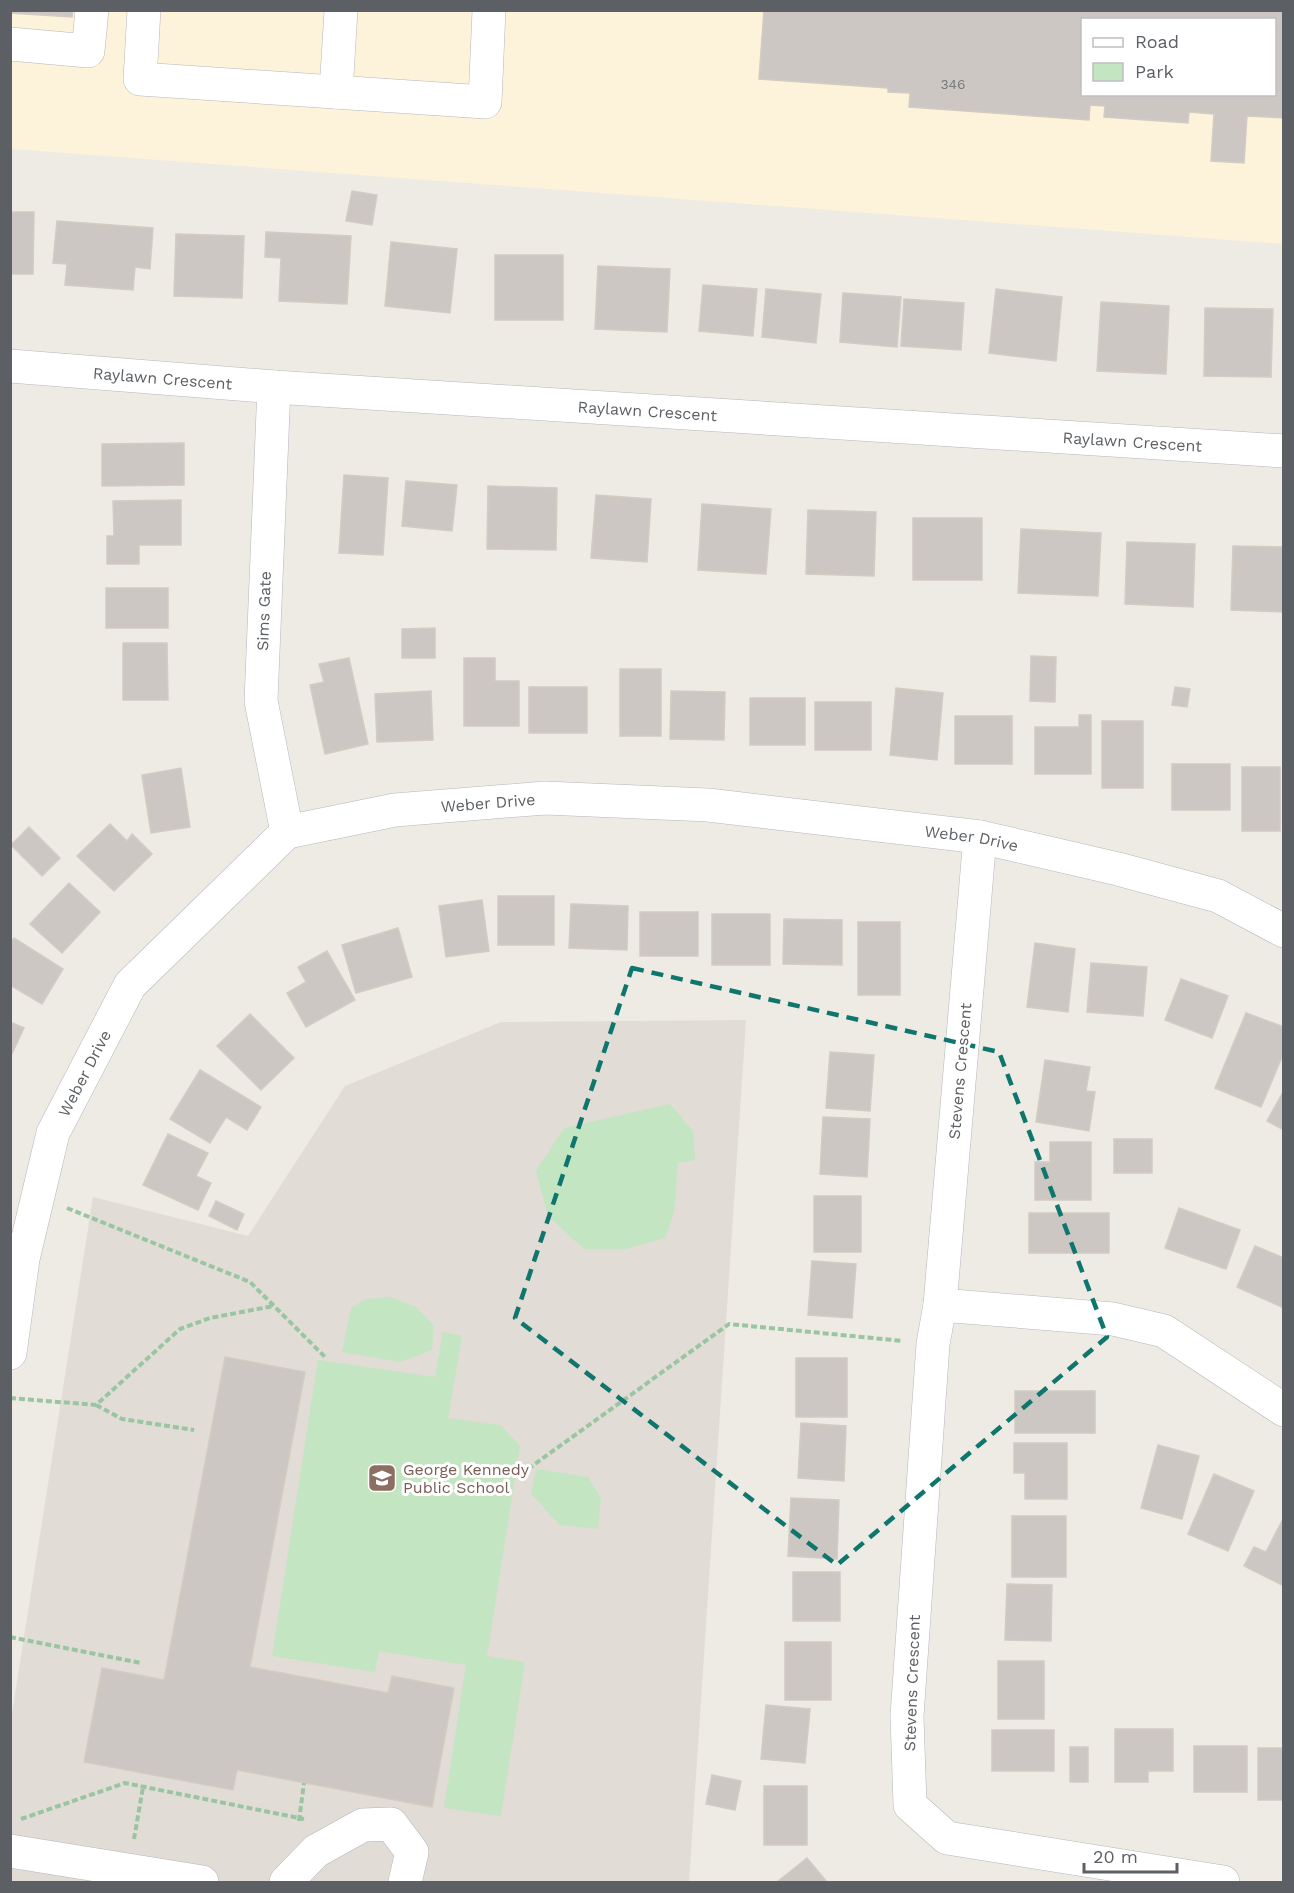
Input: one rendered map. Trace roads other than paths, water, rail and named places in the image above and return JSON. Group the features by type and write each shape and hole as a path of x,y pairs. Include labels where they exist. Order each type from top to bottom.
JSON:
{"street":[{"path":"10,44 88,51 92,10"},
{"path":"144,10 140,79 485,102 489,10"},
{"path":"336,92 341,10"},
{"name":"Raylawn Crescent","path":"10,366 274,387 1284,451"},
{"name":"Sims Gate","path":"274,387 261,701 287,832"},
{"name":"Weber Drive","path":"10,1353 23,1259 53,1133 130,985 287,832 395,810 545,798 708,805 980,837 1118,869 1218,896 1284,931"},
{"name":"Stevens Crescent","path":"980,837 940,1305 933,1344 907,1716 910,1805 947,1838 1224,1882"},
{"path":"940,1305 1113,1319 1164,1331 1284,1410"},
{"path":"286,1882 316,1851 355,1829 363,1825 391,1824 412,1852 405,1882"},
{"path":"10,1851 202,1882"}],"place":[{"name":"George Kennedy Public School","path":"382,1478"}]}
